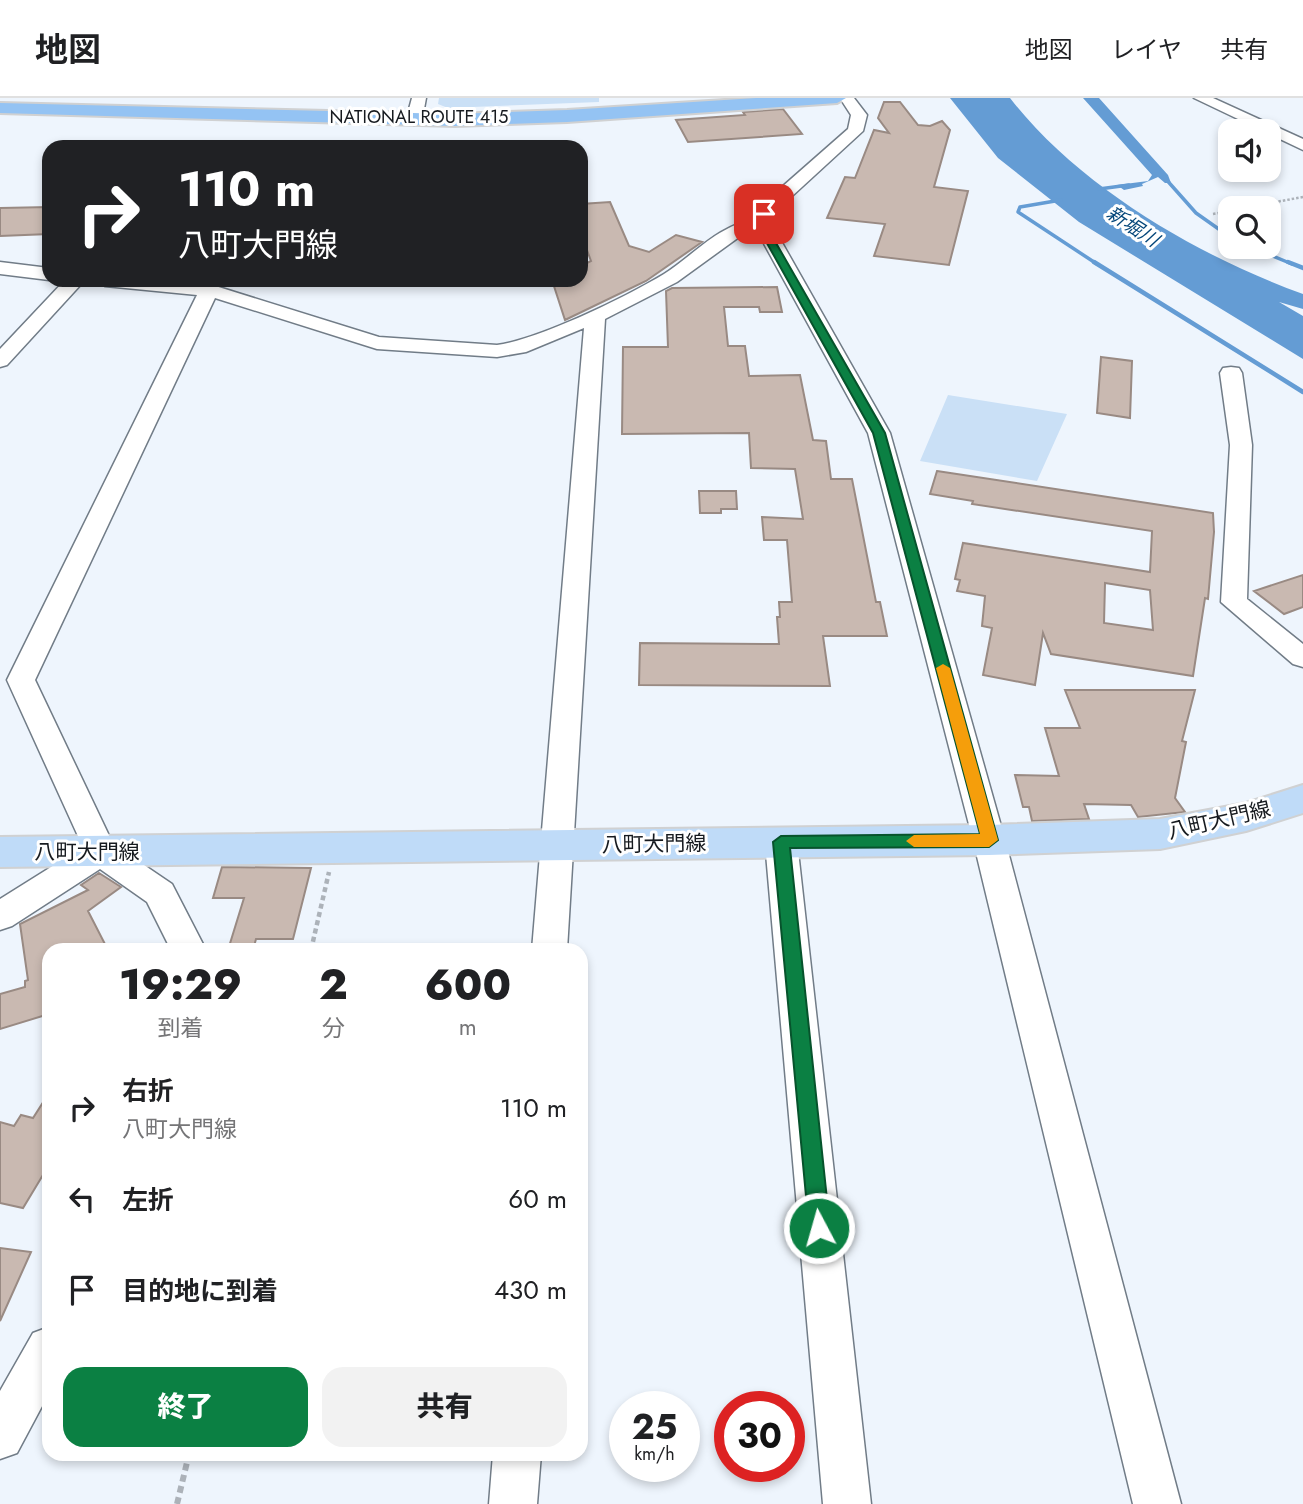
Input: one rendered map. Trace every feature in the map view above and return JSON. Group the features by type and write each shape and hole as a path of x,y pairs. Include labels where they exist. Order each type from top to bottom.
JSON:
{"highway":[{"name":"NATIONAL ROUTE 415","path":"0,106 558,111 769,98"},
{"name":"NATIONAL ROUTE 415","path":"416,111 568,116 837,98"}],"main road":[{"name":"八町大門線","path":"0,852 989,840 1160,834 1246,817 1303,799"}],"street":[{"path":"848,98 859,115 855,131 772,205 764,214 763,225 879,433 989,840 1157,1504"},
{"path":"1185,98 1229,119"},
{"path":"1200,98 1303,145"},
{"path":"1223,98 1303,135"},
{"path":"1281,143 1303,153"},
{"path":"178,287 209,290 377,343 497,351 519,348 595,316 670,278 741,227 763,225"},
{"path":"0,268 42,273"},
{"path":"0,362 70,287"},
{"path":"185,943 160,893 101,852 21,680 209,290"},
{"path":"550,943 595,316"},
{"path":"1231,373 1241,445 1234,602 1303,658"},
{"path":"781,842 846,1504"},
{"path":"0,916 101,852"},
{"path":"0,1436 42,1361"},
{"path":"513,1504 516,1461"}],"path":[{"path":"1281,201 1303,197"},
{"path":"1213,214 1218,213"},
{"path":"313,943 335,848"},
{"path":"177,1504 187,1461"}],"shaded area":[{"path":"439,98 599,98 599,102 448,108 438,104"},
{"path":"948,395 1067,414 1037,481 920,461"}],"water":[{"name":"新堀川","path":"950,98 1010,98 1070,161 1143,215 1218,259 1303,294 1303,309 1279,302 1303,316 1303,359 1079,222 998,158"},
{"path":"1083,98 1099,98 1168,175 1171,183 1165,183 1158,177 1142,184 1143,186 1124,190 1117,185 1148,181 1152,175"}],"building":[{"path":"884,102 900,102 918,125 930,126 942,121 950,130 934,187 968,191 949,265 874,256 885,224 827,218 845,177 855,178 874,130 889,133 878,118"},
{"path":"783,109 802,134 688,142 676,120 745,115 743,112"},
{"path":"610,202 629,246 649,252 676,235 702,242 646,281 565,320 554,287 588,287 588,262 591,261 588,253 588,204"},
{"path":"42,207 42,234 0,236 0,208"},
{"path":"777,287 782,312 760,312 759,307 724,307 728,346 745,346 749,376 800,375 813,440 826,441 831,479 852,479 876,602 880,602 887,636 823,636 830,686 639,685 640,643 779,644 779,602 792,602 787,540 764,540 762,517 803,519 795,469 751,468 749,433 622,434 623,347 668,347 666,291 672,288"},
{"path":"1101,357 1132,361 1130,418 1097,413"},
{"path":"937,471 1213,513 1214,532 1208,599 1205,598 1193,676 1051,654 1043,633 1035,685 983,675 992,628 982,626 985,596 957,591 960,580 955,579 963,543 1150,572 1152,531 972,504 973,501 930,494","holes":["1105,583 1150,590 1153,630 1104,623"]},
{"path":"699,491 736,491 737,509 721,509 721,513 700,513"},
{"path":"1303,575 1303,607 1284,614 1254,591"},
{"path":"1065,690 1195,690 1182,741 1186,742 1175,798 1185,812 1138,817 1131,805 1084,804 1089,819 1032,821 1029,807 1023,807 1015,775 1059,776 1045,728 1080,728"},
{"path":"222,867 311,868 293,939 256,939 255,943 230,943 244,898 213,898"},
{"path":"99,873 121,887 88,911 104,943 42,943 42,1016 0,1029 0,994 25,987 25,981 28,980 20,924 88,890 81,885"},
{"path":"42,1104 42,1177 23,1208 0,1203 0,1122 14,1126 21,1115 33,1118"},
{"path":"0,1248 31,1252 0,1321"}],"waterway":[{"path":"1164,177 1196,213 1218,229"},
{"path":"1099,189 1129,185"},
{"path":"1061,200 1020,207 1018,212 1097,264"},
{"path":"1280,259 1292,264"},
{"path":"1094,262 1303,392"},
{"path":"1288,262 1303,268"}],"slow traffic":[{"path":"914,841 989,840 943,668"}],"route":[{"path":"764,214 763,225 768,236 879,433 989,840 781,842 819,1228"}]}
